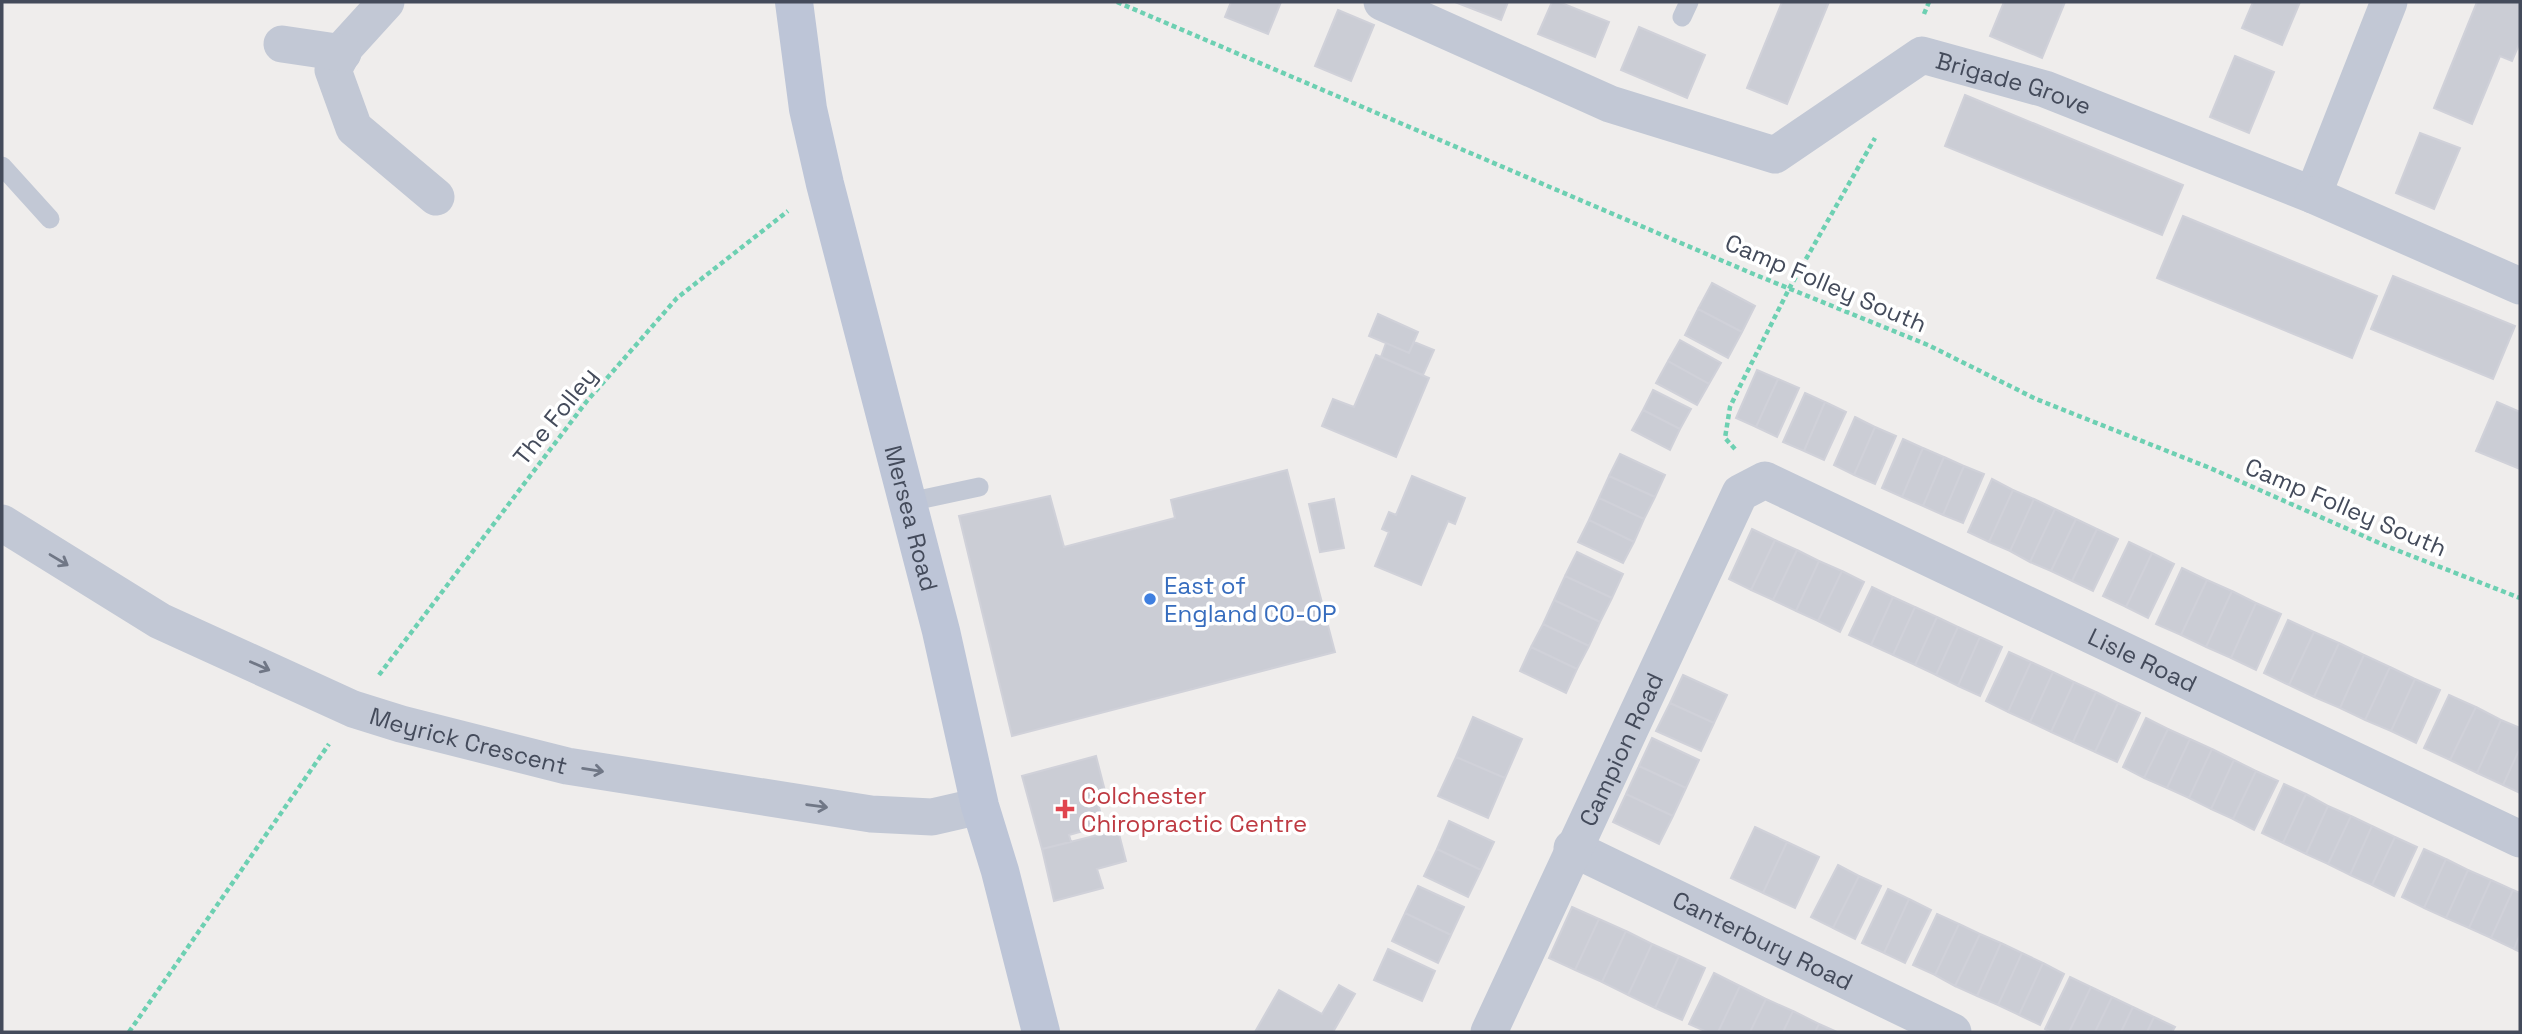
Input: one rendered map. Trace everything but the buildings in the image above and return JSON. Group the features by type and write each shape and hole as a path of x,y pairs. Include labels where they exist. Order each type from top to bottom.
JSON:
{"main road":[{"name":"Mersea Road","path":"794,2 808,109 825,184 909,502 980,806 1000,871 1041,1032"}],"street":[{"path":"386,2 342,53 333,70 354,128 436,197"},
{"path":"2313,195 2389,2"},
{"name":"Brigade Grove","path":"1392,4 1609,104 1775,155 1922,55 2045,89 2313,195 2520,286"},
{"path":"282,44 342,53"},
{"name":"Lisle Road","path":"1765,480 2520,839"},
{"name":"Campion Road","path":"1489,1032 1572,848 1740,493 1765,480"},
{"name":"Meyrick Crescent","path":"2,523 160,621 353,709 567,766 767,798 871,814 932,817 980,806"},
{"name":"Canterbury Road","path":"1572,848 1953,1032"}],"lane":[{"path":"2,166 50,219"},
{"path":"909,502 978,486"}],"path":[{"name":"Camp Folley South","path":"1117,2 1430,137 1928,345 2036,399 2210,468 2386,546 2520,598"},
{"path":"1922,55 1917,30 1929,2"},
{"path":"1765,480 1725,438 1730,407 1790,287 1876,136"},
{"name":"The Folley","path":"129,1032 353,709 587,401 677,298 825,184"}],"place":[{"name":"East of England CO-OP","path":"1150,599"},
{"name":"Colchester Chiropractic Centre","path":"1065,809"}]}
